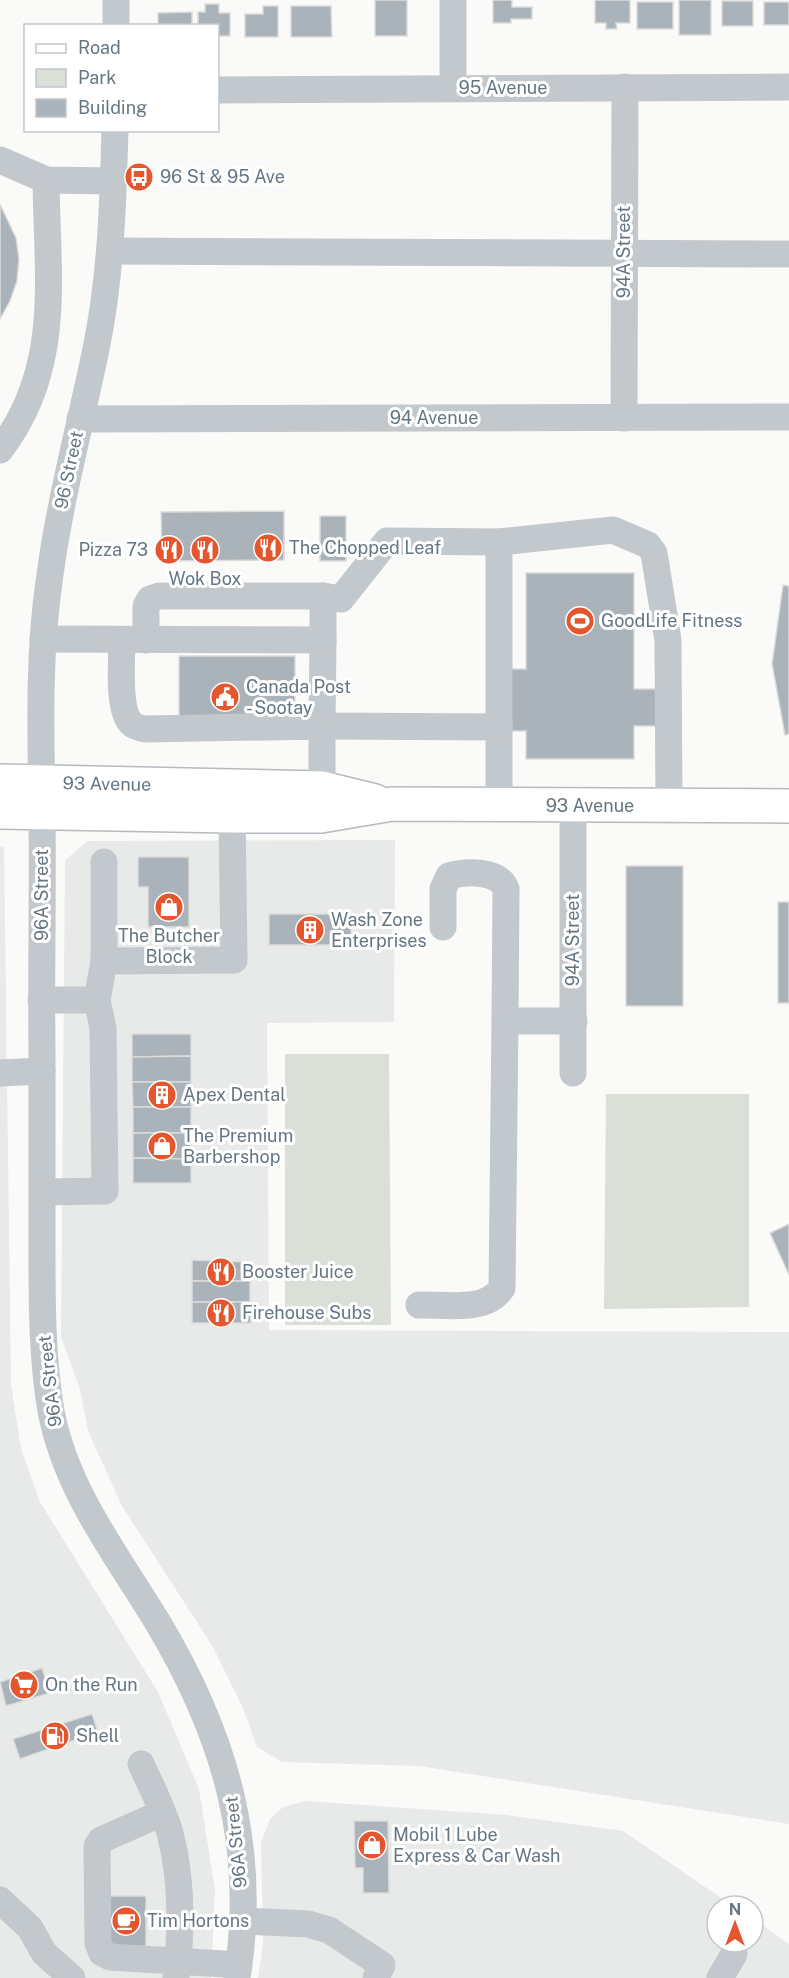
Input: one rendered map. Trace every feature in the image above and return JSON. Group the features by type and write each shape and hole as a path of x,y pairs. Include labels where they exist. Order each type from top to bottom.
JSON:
{"main road":[{"name":"93 Avenue","path":"0,781 42,797 232,816 321,816 392,804 789,806"},
{"name":"93 Avenue","path":"0,812 42,797 322,788 392,804"}],"street":[{"path":"116,0 116,24"},
{"path":"453,0 453,88"},
{"name":"94A Street","path":"624,418 626,87"},
{"name":"95 Avenue","path":"219,90 789,87"},
{"name":"96 Street","path":"42,797 43,639 57,522 96,347 111,251 115,132"},
{"path":"0,160 46,180 114,181"},
{"path":"0,450 29,406 45,352 48,310 46,180"},
{"path":"111,251 789,254"},
{"name":"94 Avenue","path":"80,419 789,417"},
{"path":"499,727 322,726 145,729 133,725 125,715 123,698 134,640 150,599 159,596 323,596 341,599 387,541 500,542 613,530 648,545 654,553 668,640 669,806"},
{"path":"499,805 500,542"},
{"path":"322,788 323,596"},
{"path":"43,639 323,640"},
{"name":"96A Street","path":"42,797 42,1312 51,1407 58,1441 83,1501 159,1624 189,1680 215,1738 235,1807 241,1863 238,1972"},
{"name":"94A Street","path":"573,806 573,1073"},
{"path":"104,961 234,960 232,816"},
{"path":"42,1192 105,1191 103,1028 97,1000 104,961 104,862"},
{"path":"420,1305 477,1304 491,1301 502,1288 506,889 503,881 496,876 449,876 443,889 442,927"},
{"path":"41,1000 97,1000"},
{"path":"505,1021 574,1021"},
{"path":"0,1073 42,1071"},
{"path":"141,1764 162,1813 178,1872 177,1969"},
{"path":"162,1813 101,1840 97,1846 98,1943 102,1953 111,1957 177,1969 238,1972"},
{"path":"0,1900 30,1928 44,1953 72,1978"},
{"path":"241,1922 308,1924 329,1930 382,1965 376,1978"},
{"path":"720,1978 734,1954"}],"shaded area":[{"path":"395,840 394,1022 267,1023 269,1330 789,1332 789,1824 419,1766 282,1762 257,1747 243,1708 213,1647 122,1506 88,1431 80,1389 61,1337 65,860 88,841"},
{"path":"0,846 4,847 11,1384 21,1449 40,1502 158,1692 199,1789 215,1890 211,1978 0,1978"},
{"path":"306,1801 507,1815 623,1831 715,1894 705,1894 705,1954 765,1954 765,1927 789,1944 789,1978 258,1978 263,1945 261,1843 270,1819 283,1807"}],"green space":[{"path":"285,1054 389,1054 391,1325 285,1325"},
{"path":"606,1094 749,1094 749,1307 604,1309"}],"building":[{"path":"375,0 407,0 407,36 375,36"},
{"path":"493,0 512,0 512,7 532,7 532,19 511,19 511,23 493,23"},
{"path":"595,0 630,0 630,23 616,23 617,29 606,29 606,23 595,23"},
{"path":"679,0 711,0 711,35 679,35"},
{"path":"722,1 753,1 753,26 722,26"},
{"path":"637,2 673,2 673,29 637,29"},
{"path":"764,2 789,2 789,25 764,25"},
{"path":"205,4 219,4 219,13 230,13 230,36 219,36 219,24 198,24 198,12 205,12"},
{"path":"263,6 278,6 278,37 245,37 245,14 263,14"},
{"path":"291,6 331,6 332,37 291,37"},
{"path":"192,12 192,24 158,24 158,13"},
{"path":"0,204 16,238 19,259 17,281 0,319"},
{"path":"284,511 284,560 162,561 161,512"},
{"path":"320,516 346,516 346,561 320,561"},
{"name":"GoodLife Fitness","path":"526,573 634,573 634,689 656,689 656,726 634,726 634,759 526,759 526,731 510,731 510,669 526,669"},
{"path":"783,585 789,586 789,734 785,735 772,664"},
{"path":"179,656 295,656 295,716 179,716"},
{"name":"The Butcher Block","path":"138,857 189,857 189,927 148,927 148,887 138,887"},
{"path":"626,866 683,866 683,1006 626,1006"},
{"path":"778,902 789,902 789,1003 778,1003"},
{"name":"Wash Zone Enterprises","path":"269,914 351,914 351,945 269,945"},
{"path":"132,1034 191,1034 191,1056 132,1057"},
{"path":"191,1056 191,1082 132,1082 132,1057"},
{"name":"Apex Dental","path":"132,1082 191,1082 191,1107 133,1107"},
{"path":"133,1107 191,1107 191,1133 133,1133"},
{"name":"The Premium Barbershop","path":"133,1133 191,1133 191,1159 133,1158"},
{"path":"133,1158 191,1159 191,1183 133,1183"},
{"path":"789,1224 789,1275 770,1233"},
{"name":"Booster Juice","path":"192,1260 250,1262 250,1281 192,1281"},
{"path":"192,1281 250,1281 250,1302 192,1302"},
{"name":"Firehouse Subs","path":"192,1302 250,1302 251,1323 192,1323"},
{"name":"On the Run","path":"42,1668 50,1693 6,1706 0,1682"},
{"name":"Shell","path":"92,1714 98,1732 20,1759 13,1739"},
{"name":"Mobil 1 Lube Express & Car Wash","path":"354,1821 388,1821 389,1893 363,1893 363,1868 355,1868"},
{"name":"Tim Hortons","path":"105,1896 146,1896 146,1946 105,1947"}],"place":[{"name":"96 St & 95 Ave","path":"139,177"},
{"name":"The Chopped Leaf","path":"268,548"},
{"name":"Pizza 73","path":"169,550"},
{"name":"Wok Box","path":"205,550"},
{"name":"GoodLife Fitness","path":"580,621"},
{"name":"Canada Post - Sootay","path":"225,697"},
{"name":"The Butcher Block","path":"169,907"},
{"name":"Wash Zone Enterprises","path":"310,930"},
{"name":"Apex Dental","path":"162,1095"},
{"name":"The Premium Barbershop","path":"162,1146"},
{"name":"Booster Juice","path":"221,1272"},
{"name":"Firehouse Subs","path":"221,1313"},
{"name":"On the Run","path":"24,1685"},
{"name":"Shell","path":"55,1736"},
{"name":"Mobil 1 Lube Express & Car Wash","path":"372,1845"},
{"name":"Tim Hortons","path":"126,1921"}]}
